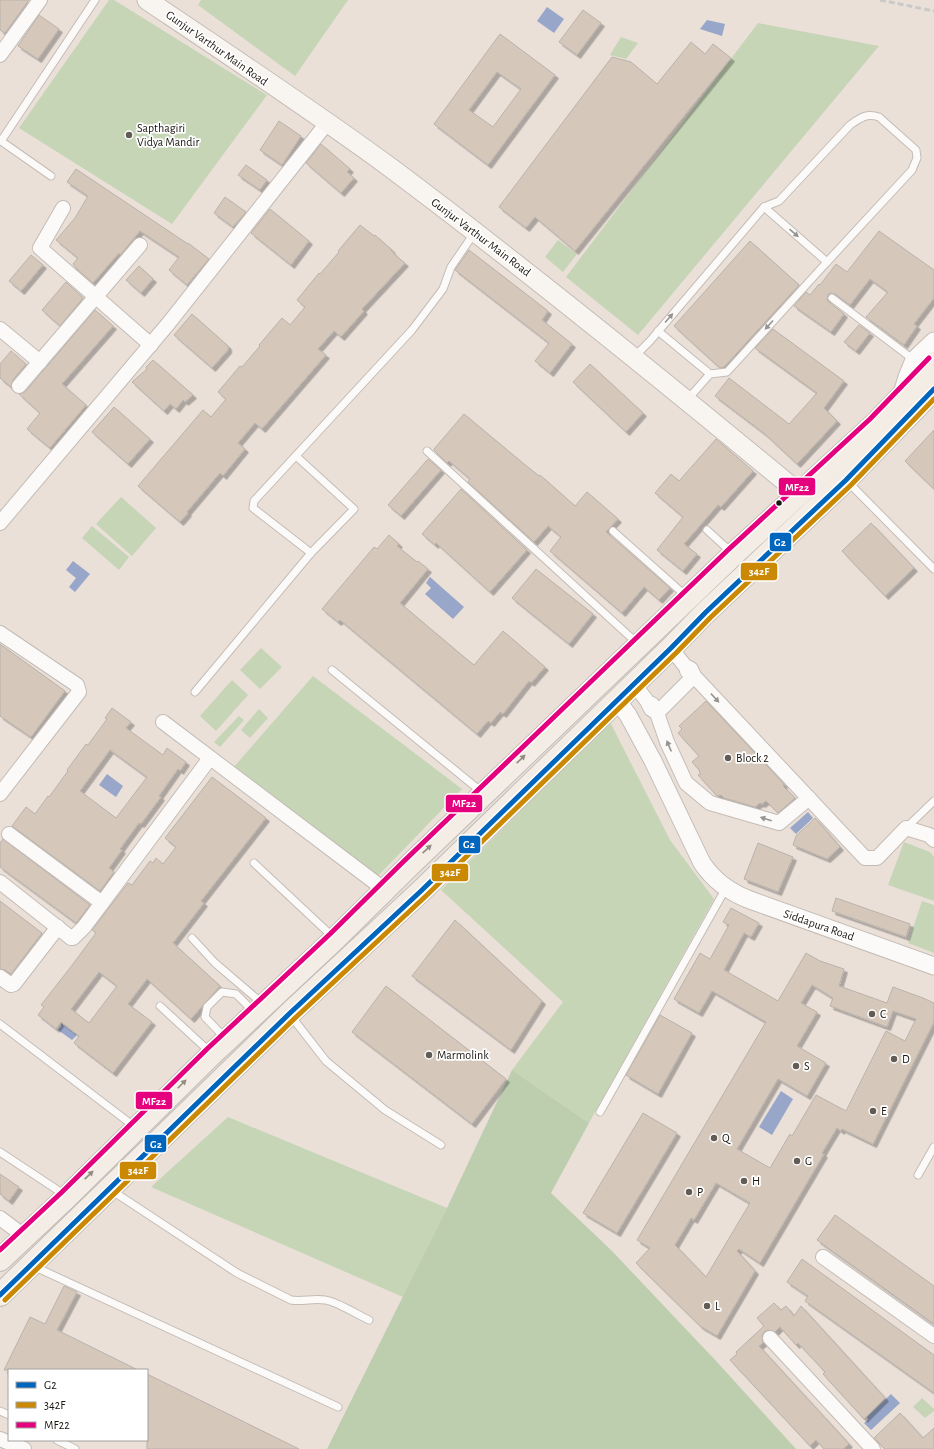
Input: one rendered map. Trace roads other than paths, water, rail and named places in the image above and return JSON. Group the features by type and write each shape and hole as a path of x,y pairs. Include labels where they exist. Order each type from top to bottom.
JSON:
{"main road":[{"name":"Gunjur Varthur Main Road","path":"147,0 327,123 475,232 547,287 634,357 799,493"},
{"path":"0,1260 639,645 689,599 734,554 875,424 901,397 924,361"},
{"path":"0,1295 289,1014 466,847 617,700 641,692 671,648 706,612 846,480 933,395"},
{"path":"449,828 466,847"}],"street":[{"path":"0,55 40,0"},
{"path":"0,523 151,345 327,123"},
{"path":"63,208 40,248 151,345"},
{"path":"20,386 140,245"},
{"path":"0,329 40,362"},
{"path":"924,361 934,341"},
{"path":"0,633 77,685 79,692 0,794"},
{"path":"671,648 685,666 691,669 694,676 865,858 877,858 906,828 932,835"},
{"path":"657,713 694,676"},
{"path":"641,692 651,709 657,713 667,742 686,783 710,803 779,823 809,798"},
{"name":"Siddapura Road","path":"617,700 628,715 653,761 702,863 709,873 726,888 750,900 934,966"},
{"path":"163,722 385,890"},
{"path":"0,882 71,938 73,938 102,903 210,758"},
{"path":"9,834 102,903"},
{"path":"0,977 11,985 14,984 58,927"},
{"path":"0,1218 24,1236"},
{"path":"823,1257 934,1336"},
{"path":"770,1338 873,1449"},
{"path":"0,1439 24,1449"}],"lane":[{"path":"52,176 1,141 95,0"},
{"path":"634,357 764,207 780,201 850,126 864,115 879,117 916,150 917,158 912,170 727,372 710,374 687,400"},
{"path":"764,207 827,262"},
{"path":"311,553 253,508 254,501 412,330 443,289 451,267 475,232"},
{"path":"832,298 924,361"},
{"path":"658,331 710,374"},
{"path":"427,451 639,645"},
{"path":"195,692 311,553 354,509 296,456"},
{"path":"846,480 934,570"},
{"path":"707,530 734,554"},
{"path":"613,531 689,599"},
{"path":"332,670 485,794"},
{"path":"906,828 934,801"},
{"path":"254,863 335,939"},
{"path":"600,1112 726,888"},
{"path":"192,938 260,1009"},
{"path":"220,1047 205,1017 207,1007 222,992 236,994 260,1009"},
{"path":"160,1006 220,1047"},
{"path":"289,1014 326,1061 385,1110 441,1145"},
{"path":"0,1024 137,1128"},
{"path":"918,1175 934,1147"},
{"path":"0,1152 67,1196"},
{"path":"109,1189 237,1273 291,1300 300,1302 316,1299 328,1300 368,1320"},
{"path":"30,1265 338,1406"},
{"path":"59,1441 74,1449"}],"water":[{"path":"547,7 564,19 554,33 537,21"},
{"path":"707,20 725,24 722,36 700,29"},
{"path":"73,561 90,574 75,592 69,587 76,578 66,570"},
{"path":"430,577 464,607 453,619 425,594 431,588 426,583"},
{"path":"107,774 123,786 116,797 99,785"},
{"path":"808,812 813,818 796,834 790,828"},
{"path":"61,1023 77,1035 72,1040 58,1030"},
{"path":"781,1091 793,1099 772,1135 759,1127"},
{"path":"891,1394 900,1403 871,1430 864,1423 868,1420 867,1417"}],"railway":[{"path":"880,0 934,11"}],"place":[{"name":"Sapthagiri Vidya Mandir","path":"129,135"},
{"name":"Block 2","path":"728,758"},
{"name":"C","path":"872,1014"},
{"name":"Marmolink","path":"429,1055"},
{"name":"D","path":"894,1059"},
{"name":"S","path":"796,1066"},
{"name":"E","path":"873,1111"},
{"name":"Q","path":"714,1138"},
{"name":"G","path":"797,1161"},
{"name":"H","path":"744,1181"},
{"name":"P","path":"689,1192"},
{"name":"L","path":"707,1306"}]}
